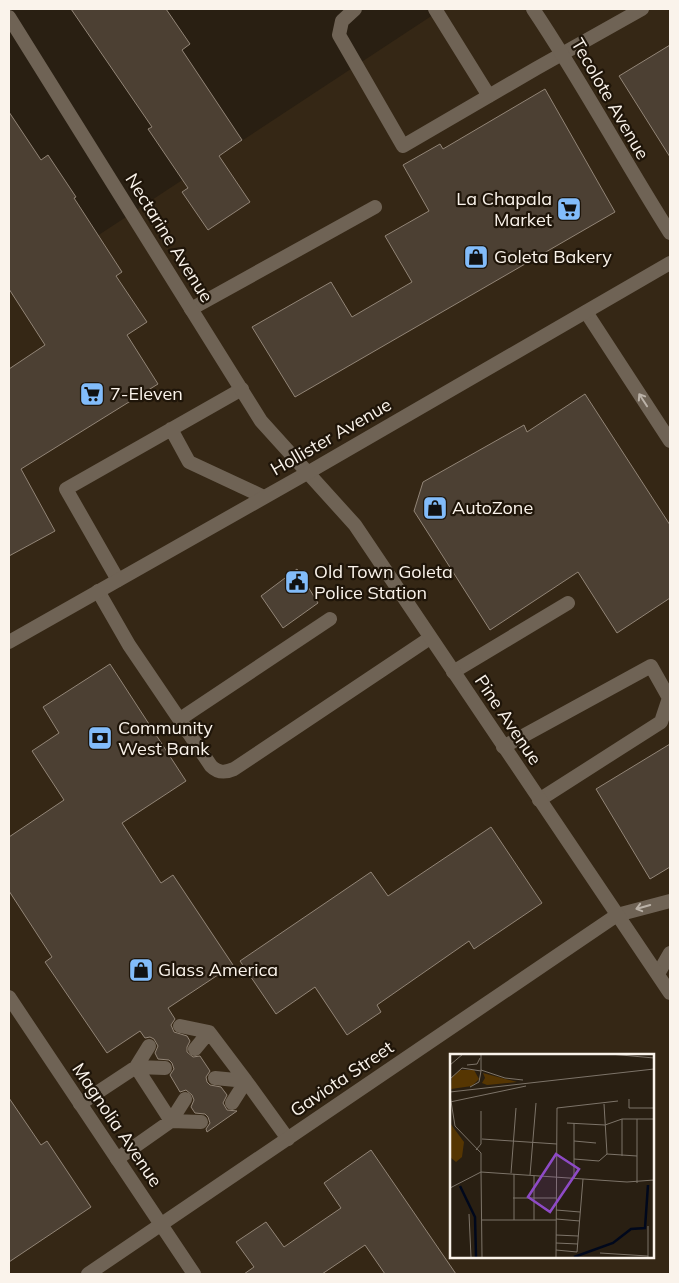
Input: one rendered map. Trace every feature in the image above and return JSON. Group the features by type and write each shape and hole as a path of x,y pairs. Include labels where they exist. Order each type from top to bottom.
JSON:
{"street":[{"path":"356,9 342,21 339,35 403,146 562,53 642,9"},
{"path":"435,9 489,96"},
{"name":"Tecolote Avenue","path":"533,9 562,53 640,186 670,233"},
{"name":"Nectarine Avenue","path":"9,16 261,421 308,472"},
{"path":"191,309 375,207"},
{"name":"Hollister Avenue","path":"9,642 670,263"},
{"path":"586,312 670,440"},
{"path":"118,580 66,489 242,389"},
{"path":"171,429 189,462 264,497"},
{"name":"Pine Avenue","path":"308,472 356,525 503,747 670,993"},
{"path":"98,592 129,645 216,771 228,772 430,638"},
{"path":"453,672 568,603"},
{"path":"180,719 330,618"},
{"path":"503,747 652,666 669,698 661,722 539,800"},
{"name":"Gaviota Street","path":"88,1274 617,915 670,900"},
{"path":"658,974 670,953"},
{"name":"Magnolia Avenue","path":"9,997 194,1274"},
{"path":"180,1026 209,1032 288,1139"},
{"path":"195,1049 209,1032"},
{"path":"80,1104 136,1067 149,1046"},
{"path":"136,1067 165,1068"},
{"path":"136,1067 171,1121"},
{"path":"215,1078 246,1081"},
{"path":"232,1103 246,1081"},
{"path":"117,1159 171,1121 186,1099"},
{"path":"171,1121 201,1122"}],"shaded area":[{"path":"442,9 670,9 670,1274 9,1274 9,294"}],"building":[{"path":"71,9 166,9 190,44 182,50 242,140 219,156 250,202 208,230 182,192 188,188 148,129 152,127"},
{"path":"670,45 670,157 619,76"},
{"path":"545,89 615,212 295,397 252,327 331,282 352,317 412,282 385,236 429,211 403,165 440,144 443,149"},
{"path":"9,112 41,160 48,155 122,272 116,276 147,322 127,335 158,384 21,469 55,531 9,556 9,369 45,345 9,289"},
{"path":"585,394 670,525 670,598 617,633 578,572 490,630 414,511 423,482 524,425 527,432"},
{"path":"297,569 318,603 283,628 261,596"},
{"path":"110,664 186,781 122,823 161,883 173,875 233,965 168,1008 175,1019 171,1025 174,1032 187,1036 190,1041 187,1052 193,1057 200,1056 210,1071 206,1077 207,1082 210,1085 221,1087 227,1095 223,1103 227,1110 237,1111 207,1132 206,1129 210,1123 208,1117 205,1114 195,1113 191,1107 194,1100 192,1095 186,1090 180,1092 170,1075 174,1069 172,1063 169,1060 158,1059 155,1053 158,1046 154,1039 150,1037 145,1038 140,1031 107,1053 45,962 52,957 9,891 9,837 64,800 32,751 59,733 43,707"},
{"path":"670,744 670,867 650,879 596,789"},
{"path":"491,827 542,903 474,949 469,941 377,1005 381,1012 347,1035 315,987 276,1014 240,961 371,872 388,896"},
{"path":"9,1098 41,1145 47,1141 91,1207 9,1262"},
{"path":"371,1150 456,1274 385,1274 365,1245 322,1274 244,1274 254,1267 236,1242 266,1222 284,1247 341,1208 324,1183"}],"place":[{"name":"La Chapala Market","path":"569,209"},
{"name":"Goleta Bakery","path":"476,257"},
{"name":"7-Eleven","path":"92,394"},
{"name":"AutoZone","path":"435,508"},
{"name":"Old Town Goleta Police Station","path":"297,582"},
{"name":"Community West Bank","path":"100,738"},
{"name":"Glass America","path":"141,970"}]}
